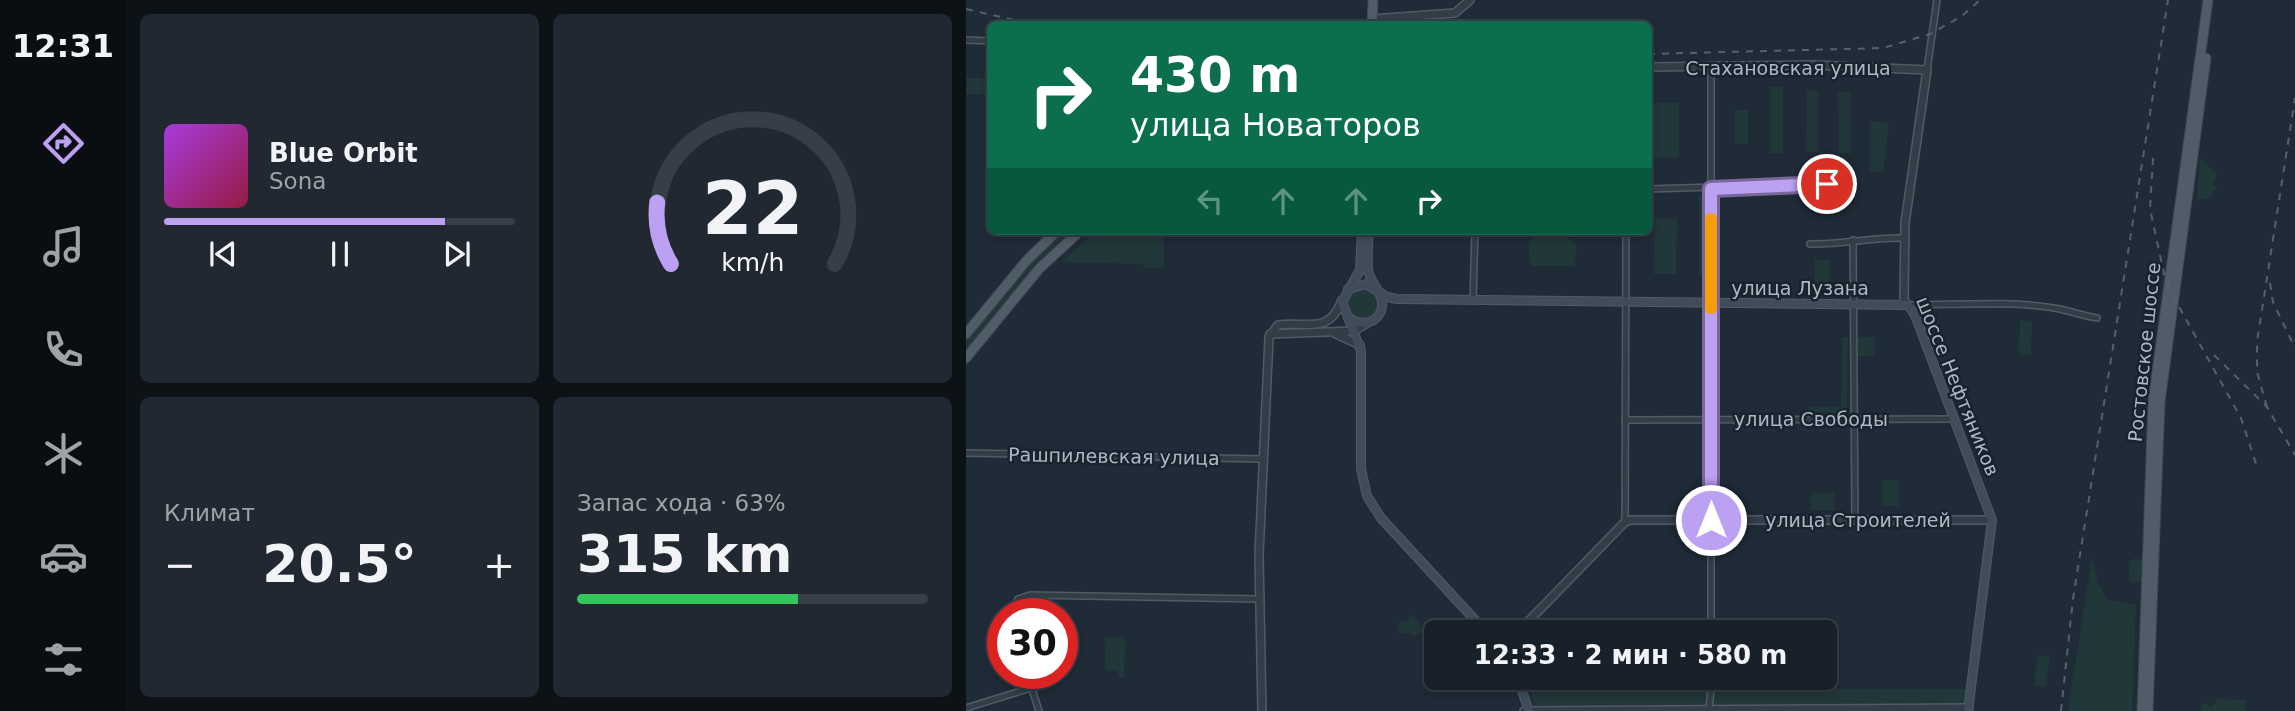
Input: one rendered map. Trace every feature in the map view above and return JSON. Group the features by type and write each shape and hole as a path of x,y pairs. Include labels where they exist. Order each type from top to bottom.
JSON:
{"main road":[{"path":"1367,0 1370,21"},
{"path":"1370,21 1373,0"},
{"name":"Ростовское шоссе","path":"2148,711 2153,401 2208,0"},
{"name":"Ростовское шоссе","path":"2142,711 2153,467 2213,0"},
{"path":"966,334 1027,260 1053,235"},
{"path":"966,358 1039,269 1076,235"},
{"path":"1362,235 1360,270 1343,299 1360,345 1361,469 1367,496 1386,523 1475,620"},
{"path":"1348,317 1356,323 1368,322 1378,316 1382,307 1381,298 1368,274 1368,235"},
{"path":"1348,289 1360,283 1377,290"},
{"name":"улица Лузана","path":"1377,290 1397,299 1908,305"},
{"name":"шоссе Нефтяников","path":"1908,305 1915,315 1993,520 1969,709"},
{"path":"1521,690 1527,711"}],"street":[{"path":"1387,21 1455,13 1470,0"},
{"path":"1927,70 1937,0"},
{"path":"966,40 987,41"},
{"name":"Стахановская улица","path":"1652,67 1815,65 1927,70"},
{"path":"1711,620 1712,66"},
{"name":"шоссе Нефтяников","path":"1908,305 1905,300 1904,238 1927,70"},
{"path":"1652,189 1847,183"},
{"path":"1473,300 1475,235"},
{"path":"1530,620 1625,522 1626,235"},
{"path":"1810,244 1844,244 1853,240 1904,238"},
{"path":"1853,240 1856,521"},
{"path":"1262,711 1259,599 1262,459 1269,334 1278,325 1329,322 1343,299"},
{"name":"улица Лузана","path":"1908,305 2022,306 2061,309 2077,316 2097,318"},
{"path":"1269,334 1354,331 1368,322"},
{"path":"1329,332 1360,345"},
{"name":"улица Свободы","path":"1625,420 1955,419"},
{"name":"Рашпилевская улица","path":"966,453 1262,459"},
{"name":"улица Строителей","path":"1625,522 1993,520"},
{"path":"1021,598 1031,594 1259,599"},
{"path":"966,708 1028,689"},
{"path":"1031,689 1039,711"},
{"path":"1709,710 1711,690"},
{"path":"1527,711 1969,709"}],"green space":[{"path":"966,78 987,78 987,94 966,94"},
{"path":"1770,87 1783,87 1783,153 1770,153"},
{"path":"1807,91 1818,91 1818,152 1806,152"},
{"path":"1838,92 1850,92 1851,153 1839,153"},
{"path":"1652,103 1679,103 1679,157 1652,158"},
{"path":"1735,110 1748,110 1748,144 1735,144"},
{"path":"1870,121 1889,123 1883,172 1870,172"},
{"path":"2200,158 2217,174 2212,186 2217,187 2209,198 2197,200"},
{"path":"1699,194 1707,194 1707,236 1703,237 1703,247 1707,247 1707,275 1699,275"},
{"path":"1655,218 1677,219 1676,274 1654,274"},
{"path":"1058,235 1068,235 1035,266 966,351 966,339 1030,262"},
{"path":"1093,235 1164,235 1164,268 1144,268 1143,264 1060,262"},
{"path":"1535,235 1562,235 1569,238 1577,247 1575,266 1533,266 1530,263 1529,243"},
{"path":"1815,260 1830,260 1830,291 1815,291"},
{"path":"1362,289 1373,293 1377,304 1373,315 1362,319 1351,315 1347,304 1351,293"},
{"path":"2020,320 2032,321 2031,355 2019,355"},
{"path":"1842,337 1848,337 1847,413 1808,413 1808,407 1841,407"},
{"path":"1875,337 1875,356 1858,356 1857,338"},
{"path":"1882,480 1899,480 1899,506 1882,506"},
{"path":"1811,493 1834,493 1834,510 1811,510"},
{"path":"2092,557 2098,582 2107,600 2136,605 2132,711 2068,711"},
{"path":"2135,558 2142,560 2142,581 2135,584 2129,581 2129,562"},
{"path":"1413,615 1424,631 1413,636 1411,633 1400,634 1397,626 1400,622 1409,621 1408,617"},
{"path":"1104,637 1125,637 1124,678 1118,678 1118,670 1106,670"},
{"path":"2050,655 2046,687 2034,685 2038,656"},
{"path":"1966,689 1964,705 1540,708 1534,705 1529,690"},
{"path":"2217,699 2246,700 2246,711 2200,711 2202,702 2212,707"}],"railway":[{"path":"1652,54 1883,48 1930,34 1962,16 1980,0"},
{"path":"2061,711 2073,599 2168,0"},
{"path":"966,9 1019,21"},
{"path":"2267,407 2257,372 2257,342 2295,98"},
{"path":"2153,158 2150,209 2164,274 2173,296 2241,418 2257,467"},
{"path":"2270,283 2273,302 2295,348"},
{"path":"2214,355 2267,407 2295,455"}],"slow traffic":[{"path":"1711,219 1711,308"}],"route":[{"path":"1711,520 1711,189 1827,184"}]}
